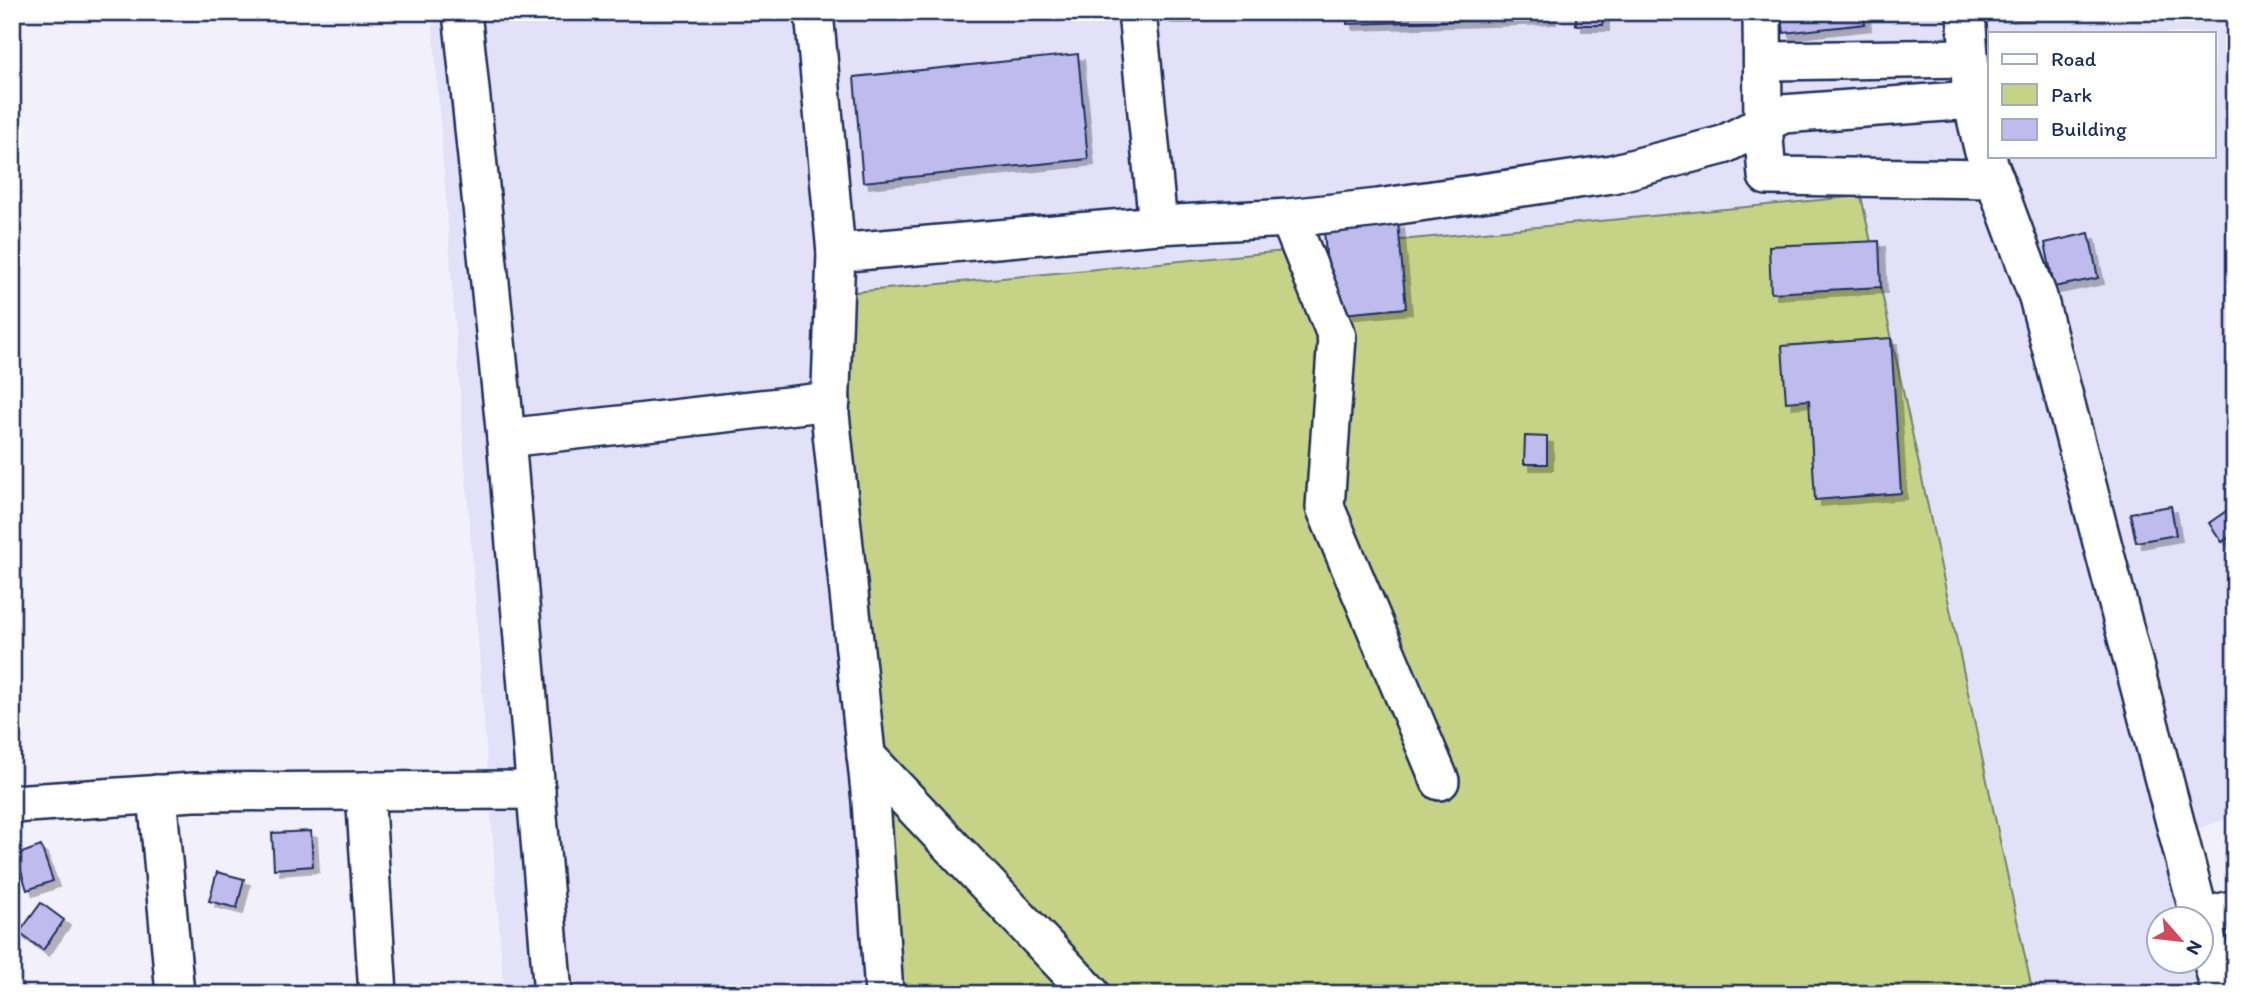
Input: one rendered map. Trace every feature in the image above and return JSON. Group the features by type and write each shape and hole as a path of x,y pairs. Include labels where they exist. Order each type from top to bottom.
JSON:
{"street":[{"path":"462,12 506,438 553,994"},
{"path":"814,12 836,253 830,414 866,756 884,994"},
{"path":"1137,12 1158,225"},
{"path":"1762,12 1763,125 1767,176 1995,179"},
{"path":"1966,12 1972,100 1983,148 2038,297 2197,904"},
{"path":"1763,61 1969,58"},
{"path":"836,253 1158,225 1289,218 1378,208 1612,174 1723,145 1783,114 1972,100"},
{"path":"1289,218 1337,337 1325,506 1440,781"},
{"path":"506,438 831,401"},
{"path":"866,756 1091,994"},
{"path":"12,804 194,792 536,790"},
{"path":"365,791 378,994"},
{"path":"157,794 174,994"},
{"path":"2216,915 2235,909"},
{"path":"2216,974 2221,994"}],"shaded area":[{"path":"432,12 2235,12 2235,816 2173,837 2186,904 2146,904 2146,974 2200,974 2204,994 504,994"}],"green space":[{"path":"1861,196 2033,994 865,994 834,294"}],"building":[{"path":"1165,12 1188,12 1188,17 1165,17"},
{"path":"1347,12 1550,12 1550,18 1347,24"},
{"path":"1576,12 1603,12 1603,25 1576,25"},
{"path":"1781,12 1864,12 1865,24 1784,33"},
{"path":"2007,12 2041,12 2008,16"},
{"path":"1078,54 1088,159 863,182 854,77"},
{"path":"1398,222 1406,308 1331,315 1324,230"},
{"path":"2089,233 2098,278 2054,287 2045,243"},
{"path":"1879,241 1881,287 1771,293 1769,246"},
{"path":"1891,338 1901,493 1815,500 1809,400 1786,402 1782,346"},
{"path":"1525,436 1547,437 1547,464 1524,464"},
{"path":"2235,505 2235,533 2222,542 2209,523"},
{"path":"2171,506 2176,535 2136,542 2130,513"},
{"path":"311,831 313,866 274,869 272,833"},
{"path":"41,846 53,881 27,890 16,855"},
{"path":"217,872 244,879 237,908 209,901"},
{"path":"41,903 64,920 43,950 19,933"}]}
